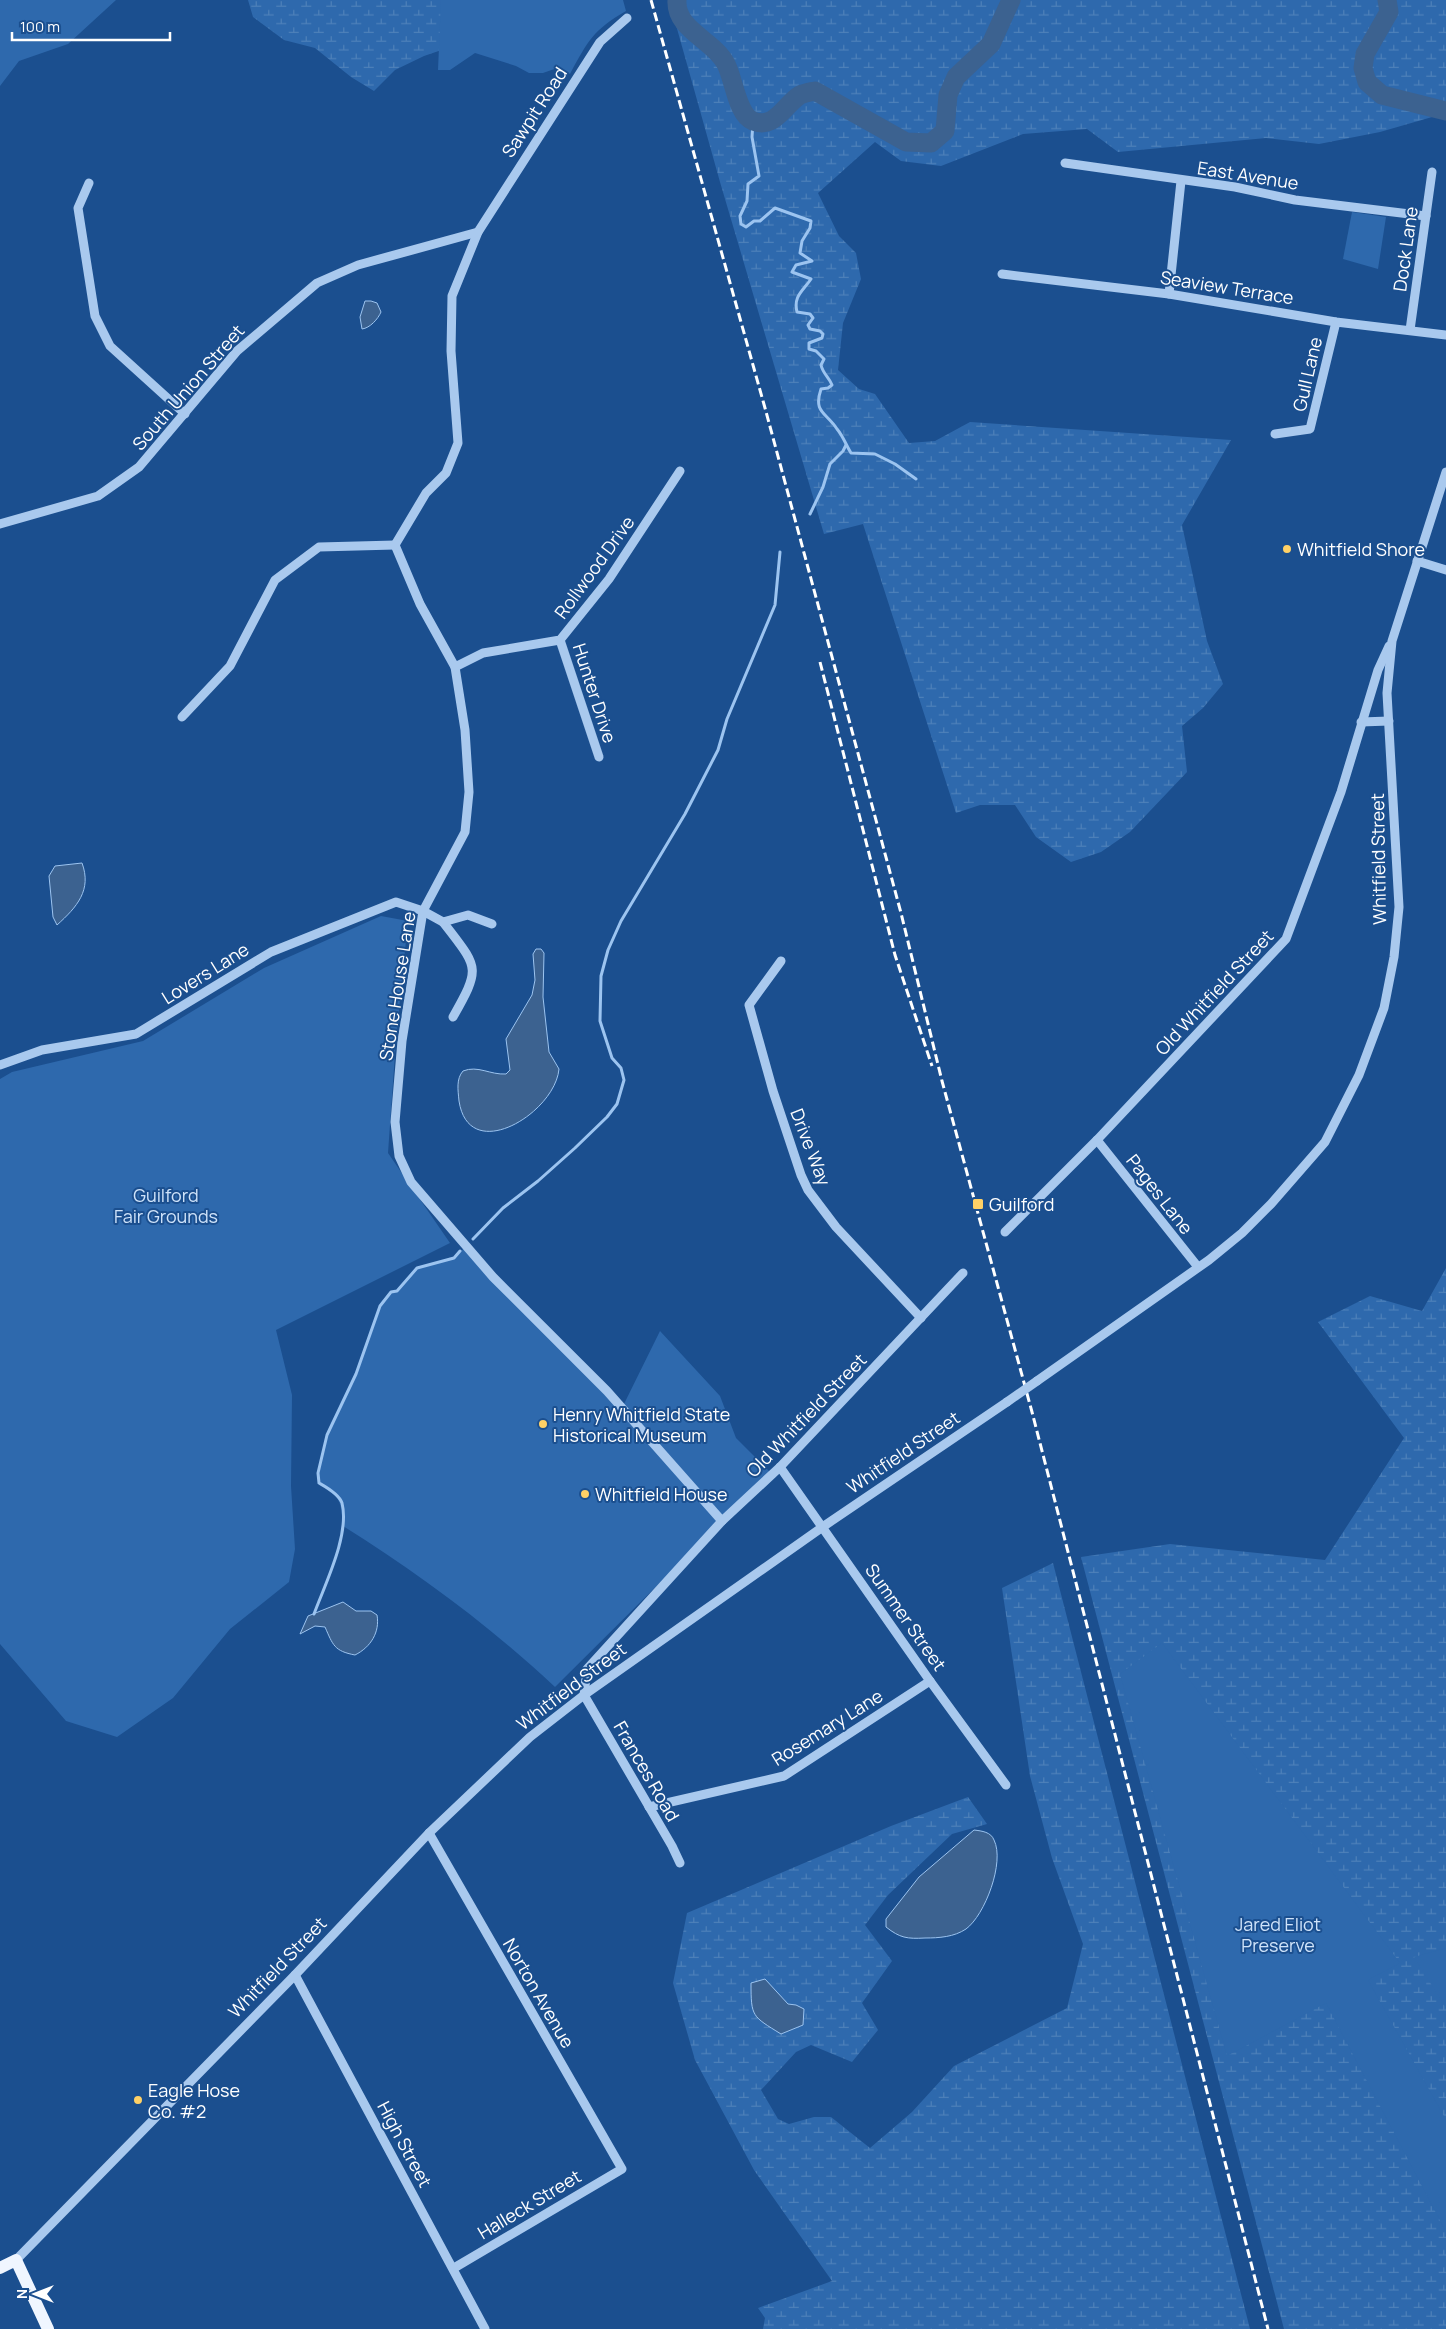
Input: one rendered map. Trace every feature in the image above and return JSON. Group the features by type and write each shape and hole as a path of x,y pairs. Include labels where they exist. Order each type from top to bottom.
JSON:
{"main road":[{"name":"Whitfield Street","path":"0,2268 16,2260"},
{"path":"16,2260 48,2329"}],"street":[{"name":"Sawpit Road","path":"478,232 600,42 627,18"},
{"name":"East Avenue","path":"1065,163 1181,181 1235,187 1295,200 1426,216"},
{"name":"Dock Lane","path":"1410,330 1432,172"},
{"path":"1169,294 1181,181"},
{"path":"89,183 78,208 96,316 110,346 184,414"},
{"name":"South Union Street","path":"0,524 98,496 139,467 237,351 317,283 358,265 478,232"},
{"path":"182,717 230,666 275,580 319,547 395,545 411,515 426,493 446,473 458,443 451,350 452,296 478,232"},
{"name":"Seaview Terrace","path":"1002,274 1169,294 1336,322 1446,335"},
{"name":"Gull Lane","path":"1276,434 1310,429 1336,322"},
{"name":"Rollwood Drive","path":"455,667 483,653 560,640 609,579 680,471"},
{"name":"Whitfield Street","path":"16,2260 296,1975 429,1834 530,1737 584,1695 824,1526 1007,1402 1198,1267 1242,1233 1271,1204 1325,1142 1359,1076 1373,1042 1384,1008 1394,957 1400,907 1387,693 1392,641 1446,472"},
{"name":"Stone House Lane","path":"395,545 420,604 455,667 465,730 469,783 464,832 423,911 402,1041 395,1122 399,1156 411,1182 493,1277 607,1391 722,1521"},
{"path":"1418,561 1446,570"},
{"name":"Hunter Drive","path":"560,640 599,756"},
{"name":"Old Whitfield Street","path":"1005,1232 1097,1140 1286,940 1341,792 1378,670 1392,641"},
{"path":"1361,722 1389,721"},
{"name":"Lovers Lane","path":"0,1066 42,1050 136,1034 271,952 396,902 423,911 443,922"},
{"path":"453,1017 469,989 474,974 473,966 466,952 443,922 468,915 492,924"},
{"name":"Drive Way","path":"780,961 749,1006 773,1091 801,1175 808,1190 836,1227 921,1318"},
{"name":"Pages Lane","path":"1097,1140 1198,1267"},
{"name":"Old Whitfield Street","path":"584,1695 587,1669 594,1659 722,1521 780,1467 963,1273"},
{"name":"Summer Street","path":"780,1467 824,1526 930,1681 1006,1785"},
{"name":"Rosemary Lane","path":"649,1807 784,1776 930,1681"},
{"name":"Frances Road","path":"584,1695 672,1846 680,1864"},
{"name":"Norton Avenue","path":"429,1834 622,2168"},
{"name":"High Street","path":"296,1975 485,2329"},
{"name":"Halleck Street","path":"454,2268 622,2168"}],"green space":[{"path":"0,0 116,0 68,44 19,61 0,86"},
{"path":"248,0 622,0 462,43 424,56 395,70 374,91 351,77 315,48 284,40 253,17"},
{"path":"441,0 623,0 626,11 606,24 592,37 570,74 560,67 543,73 529,73 516,66 475,53 450,70 438,70"},
{"path":"669,0 1446,0 1446,113 1380,132 1319,144 1266,138 1118,152 1087,129 1023,134 941,166 901,161 875,142 818,193 839,236 856,253 861,279 843,323 838,370 859,389 875,394 909,443 935,441 970,422 1231,440 1182,525 1207,641 1223,684 1203,708 1182,726 1187,772 1130,832 1101,852 1071,862 1036,837 1015,805 980,805 956,813 863,524 824,534 720,182"},
{"path":"1352,212 1386,217 1378,269 1343,259"},
{"name":"Guilford Fair Grounds","path":"381,916 408,921 396,1040 388,1153 450,1243 276,1330 292,1395 291,1486 295,1549 289,1582 230,1629 173,1698 117,1737 66,1721 0,1644 0,1079 12,1072 143,1041 264,968"},
{"path":"466,1246 622,1408 660,1331 720,1396 736,1438 772,1474 555,1687 453,1601 399,1562 343,1526 342,1511 336,1496 319,1483 318,1473 327,1435 356,1374 380,1306 391,1292 397,1290 417,1268 454,1258"},
{"path":"1446,1268 1446,2329 1284,2329 1081,1557 1170,1544 1325,1560 1404,1438 1318,1322 1370,1296 1422,1311"},
{"path":"1053,1563 1250,2329 763,2329 765,2318 758,2308 832,2281 754,2170 695,2060 673,1983 687,1913 891,1826 968,1797 987,1824 952,1834 888,1895 865,1925 892,1961 862,2003 878,2030 852,2062 811,2045 796,2052 761,2090 778,2119 789,2124 814,2117 831,2117 870,2148 912,2112 954,2066 1067,2008 1083,1944 1052,1858 1030,1776 1002,1588","holes":["780,1996 788,2004 796,2005 803,2025 781,2034"]},
{"name":"Jared Eliot Preserve","path":"1162,1643 1400,1963 1368,1980 1446,2120 1446,2232 1326,2003 1227,2056 1120,1674"},
{"path":"1446,1948 1446,2008 1414,1957"}],"shaded area":[{"path":"365,301 377,303 381,312 373,323 362,329 360,317"},
{"path":"82,863 85,873 84,890 71,912 57,925 53,917 49,876 55,866"},
{"path":"536,949 541,949 544,953 543,997 549,1052 559,1069 554,1086 543,1102 528,1116 511,1126 494,1131 478,1130 466,1120 459,1101 459,1078 463,1071 468,1069 506,1074 510,1070 506,1039 532,995 535,980 533,954"},
{"path":"343,1602 356,1611 371,1611 377,1615 376,1633 366,1648 355,1655 338,1649 325,1627 315,1626 300,1634 308,1616"},
{"path":"974,1830 986,1832 993,1837 997,1850 997,1861 991,1888 980,1912 973,1922 966,1929 956,1934 936,1938 904,1937 895,1934 886,1927 886,1919 919,1877"},
{"path":"765,1979 788,2004 804,2009 803,2025 781,2034 759,2019 753,2009 751,1983"}],"waterway":[{"path":"677,0 678,10 688,27 713,48 726,64 743,112 753,121 768,122 779,115 800,95 815,91 906,142 931,143 945,131 948,95 956,77 991,44 1011,0"},
{"path":"1387,0 1389,12 1365,54 1363,68 1367,82 1382,95 1446,111"},
{"path":"753,122 752,137 759,176 748,184 747,201 740,216 741,224 746,227 754,221 760,221 775,208 811,221 810,228 802,241 800,253 812,261 796,265 792,272 811,279 802,290 796,302 797,312 810,314 813,318 808,325 810,329 820,331 823,334 822,338 809,343 809,349 816,351 824,359 821,365 832,385 821,389 819,397 820,408 833,423 851,453 875,454 895,464 916,479"},
{"path":"810,514 823,487 830,464 843,451 846,445"},
{"path":"473,1239 503,1208 538,1181 575,1148 607,1117 617,1104 624,1080 621,1068 612,1058 600,1021 601,976 608,950 621,921 685,814 718,750 727,719 775,605 780,552"},
{"path":"314,1614 330,1574 343,1530 344,1516 342,1503 332,1491 319,1483 318,1473 327,1435 356,1374 380,1306 391,1292 397,1291 417,1268 454,1258 460,1251"}],"railway":[{"path":"651,0 765,408 901,913 942,1081 1032,1412 1268,2329"},
{"path":"820,662 895,955 932,1066"}],"place":[{"name":"Whitfield Shore","path":"1287,549"},
{"name":"Guilford","path":"978,1204"},
{"name":"Henry Whitfield State Historical Museum","path":"543,1424"},
{"name":"Whitfield House","path":"585,1494"},
{"name":"Eagle Hose Co. #2","path":"138,2100"}]}
